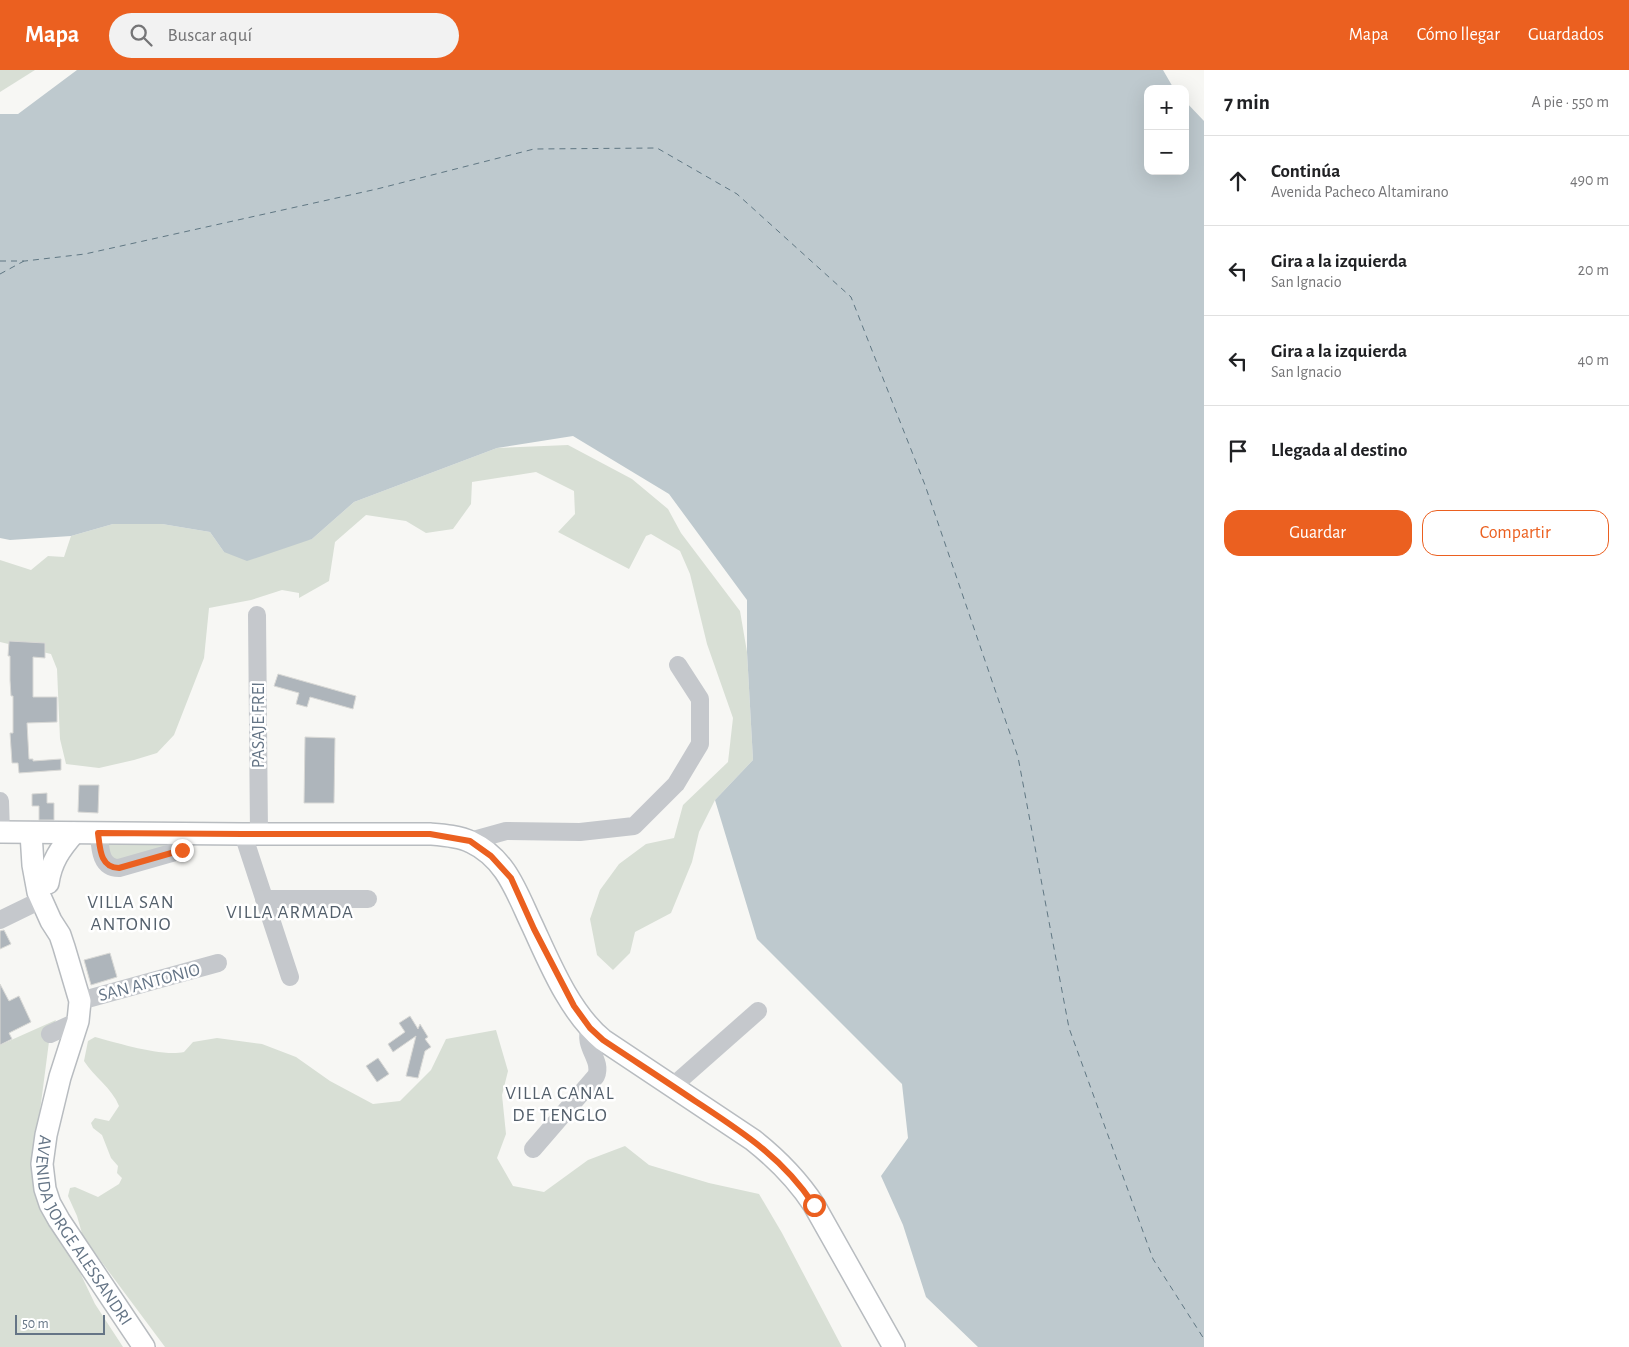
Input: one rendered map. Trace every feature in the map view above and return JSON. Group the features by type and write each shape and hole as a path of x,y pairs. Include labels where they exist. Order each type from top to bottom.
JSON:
{"main road":[{"path":"1,832 430,834 470,841 491,856 511,878 560,982 590,1028 603,1040 753,1140 770,1154 801,1186 819,1214 894,1347"},
{"path":"1,832 12,840 20,850 57,918 79,1011"},
{"path":"38,833 33,865 41,888"},
{"path":"41,888 56,854 74,833"},
{"name":"AVENIDA JORGE ALESSANDRI","path":"79,1011 46,1136 42,1164 45,1189 50,1204 59,1220 144,1347"}],"street":[{"name":"PASAJE FREI","path":"257,615 251,834 264,899 290,977"},
{"path":"470,841 506,831 580,832 634,826 676,784 700,744 700,699 678,665"},
{"path":"0,800 1,832"},
{"path":"98,833 102,858 106,864 113,868 119,868 182,850"},
{"path":"0,920 41,888"},
{"path":"264,899 368,899"},
{"name":"SAN ANTONIO","path":"50,1034 79,1011 218,963"},
{"path":"673,1086 758,1011"},
{"path":"533,1149 596,1076 598,1068 587,1036 590,1028"}],"shaded area":[{"path":"0,70 35,70 0,92"},
{"path":"77,70 1163,70 1172,85 1144,85 1144,175 1189,175 1189,105 1204,121 1204,1347 978,1347 926,1297 903,1225 881,1176 908,1138 902,1084 757,939 715,800 753,760 747,652 747,600 669,494 573,436 497,448 354,502 312,539 247,561 224,552 210,532 162,524 113,524 71,536 10,540 0,538 0,114 18,114"},
{"path":"568,445 632,479 668,509 681,533 740,611 747,652 753,760 715,800 699,832 692,862 671,913 635,932 630,953 613,970 597,955 590,919 600,890 619,864 646,844 674,838 683,805 728,762 733,718 707,644 690,574 680,551 651,534 646,536 629,569 558,532 575,514 574,491 536,472 472,482 471,504 453,529 426,533 406,521 366,515 335,542 329,581 299,598 299,593 282,590 251,600 209,608 204,658 174,735 157,753 134,760 99,768 66,764 60,739 57,669 51,654 0,642 0,560 31,570 48,556 64,557 71,536 113,524 162,524 210,532 224,552 312,539 354,502 497,448"},
{"path":"104,843 181,844 116,865"},
{"path":"56,1020 50,1034 32,1172 95,1304 123,1347 0,1347 0,1045"},
{"path":"496,1030 508,1071 502,1095 506,1134 497,1158 513,1186 544,1192 588,1160 625,1146 649,1165 709,1183 759,1194 782,1233 842,1347 165,1347 83,1237 77,1216 68,1196 70,1188 75,1187 98,1197 119,1184 122,1178 117,1173 118,1166 111,1158 102,1135 93,1128 91,1123 95,1118 109,1121 119,1106 112,1094 84,1061 88,1041 95,1037 140,1049 164,1053 184,1052 193,1042 217,1038 262,1044 296,1057 330,1081 373,1104 400,1101 431,1070 446,1039"}],"building":[{"path":"9,641 45,643 45,658 33,657 33,697 57,697 57,722 27,723 29,759 33,759 33,761 61,759 61,770 19,773 18,763 12,763 10,733 13,733 13,696 11,696 10,656 8,656"},
{"path":"278,674 356,696 353,709 310,697 307,707 296,704 299,693 274,686"},
{"path":"305,737 335,738 334,803 304,803"},
{"path":"79,785 99,785 98,813 78,812"},
{"path":"47,793 47,803 54,803 54,820 39,820 39,806 32,806 32,794"},
{"path":"4,930 11,944 0,949 0,931"},
{"path":"110,953 117,977 91,985 84,960"},
{"path":"0,984 9,1001 19,996 31,1022 9,1033 12,1039 0,1045"},
{"path":"410,1016 418,1029 420,1024 428,1037 425,1039 431,1047 425,1051 418,1078 406,1076 416,1036 393,1052 388,1044 405,1032 399,1023"},
{"path":"378,1058 389,1074 377,1082 366,1066"}],"ferry route":[{"path":"0,261 25,261 85,254 377,189 534,149 657,148 737,194 851,297 925,485 1018,757 1069,1028 1153,1259 1204,1339"},
{"path":"0,274 24,261"}],"district":[{"name":"VILLA ARMADA","path":"290,911"},
{"name":"VILLA SAN ANTONIO","path":"131,912"},
{"name":"VILLA CANAL DE TENGLO","path":"560,1103"}],"route":[{"path":"182,850 119,868 113,868 106,864 102,858 98,833 430,834 470,841 491,856 511,878 560,982 590,1028 603,1040 753,1140 786,1169 814,1205"}]}
